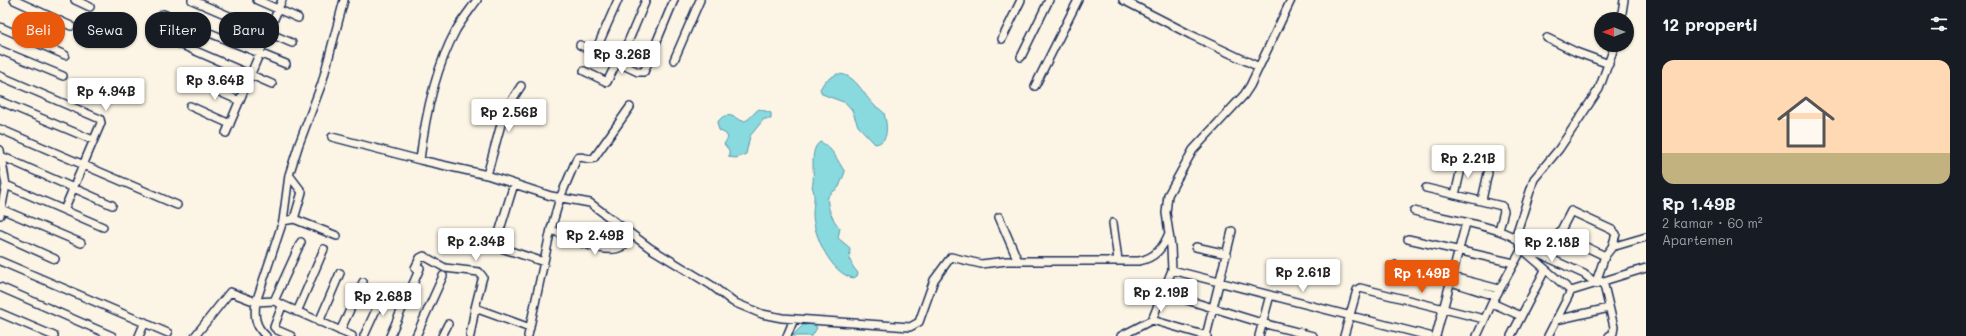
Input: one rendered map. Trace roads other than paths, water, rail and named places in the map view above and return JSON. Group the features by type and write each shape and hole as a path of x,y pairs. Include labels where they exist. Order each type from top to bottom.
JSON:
{"street":[{"path":"14,0 26,2 71,26"},
{"path":"75,0 90,7"},
{"path":"192,0 220,12"},
{"path":"257,0 298,18"},
{"path":"277,12 282,0"},
{"path":"266,336 256,322 254,314 256,302 283,221 289,175 322,83 344,0"},
{"path":"420,160 425,126 439,74 457,29 477,0"},
{"path":"595,52 618,0"},
{"path":"584,71 607,82 618,63 646,0"},
{"path":"580,45 638,72 646,70 674,0"},
{"path":"674,60 700,0"},
{"path":"1002,39 1021,0"},
{"path":"1021,57 1049,0"},
{"path":"1035,86 1078,0"},
{"path":"1124,0 1191,35 1259,67"},
{"path":"1121,336 1152,320 1164,293 1172,270 1167,200 1185,164 1204,137 1244,95 1291,0"},
{"path":"1622,12 1624,0"},
{"path":"0,27 65,55"},
{"path":"211,34 286,64"},
{"path":"279,37 292,43"},
{"path":"1547,38 1576,52 1609,64"},
{"path":"187,48 250,76 272,84"},
{"path":"226,133 261,48"},
{"path":"0,50 63,76"},
{"path":"1515,238 1534,179 1559,149 1593,99 1613,52"},
{"path":"0,76 100,119 101,123 64,210"},
{"path":"199,83 240,101"},
{"path":"487,175 503,117 521,86"},
{"path":"0,101 93,140"},
{"path":"190,106 230,124"},
{"path":"528,336 551,229 560,198 577,158 594,158 630,107"},
{"path":"0,128 177,205"},
{"path":"332,137 420,160 487,175 560,198 576,199 593,204 632,236 741,306 769,316 794,319 910,327 919,322 934,280 950,257 981,264 1018,261 1139,261 1150,258 1163,247 1169,233"},
{"path":"1,153 6,185 1,212 81,243"},
{"path":"1,153 112,205"},
{"path":"1455,195 1463,160"},
{"path":"1482,200 1488,173"},
{"path":"289,175 302,192 294,219"},
{"path":"514,184 495,246 544,262"},
{"path":"6,185 103,227"},
{"path":"1426,188 1482,200 1503,208 1499,230"},
{"path":"1606,256 1560,234 1571,211 1615,232 1616,236 1612,247 1606,256 1599,282 1609,308 1614,327 1613,333 1610,336"},
{"path":"1414,212 1499,230 1515,238 1520,242 1522,249 1571,291"},
{"path":"999,218 1018,261"},
{"path":"283,221 294,219 337,236"},
{"path":"1113,223 1118,260"},
{"path":"1436,336 1466,223"},
{"path":"551,229 587,245 614,249 621,248 632,236"},
{"path":"1152,320 1206,336 1232,231"},
{"path":"0,234 55,259"},
{"path":"1612,247 1646,237"},
{"path":"1408,239 1460,249 1514,263"},
{"path":"274,301 300,242"},
{"path":"1196,247 1227,254"},
{"path":"1477,336 1497,293 1522,249"},
{"path":"297,312 324,250"},
{"path":"1530,255 1538,253 1599,282"},
{"path":"390,336 419,270 415,268 420,258 424,256 445,268 479,272 483,277 470,336"},
{"path":"0,260 168,333"},
{"path":"1396,265 1451,279 1497,293"},
{"path":"1548,336 1571,291 1646,268"},
{"path":"1172,270 1220,281 1429,336"},
{"path":"1511,336 1545,270"},
{"path":"319,322 340,273"},
{"path":"416,336 443,276"},
{"path":"340,331 363,282"},
{"path":"0,287 112,336"},
{"path":"1344,336 1357,290 1360,288 1484,319"},
{"path":"364,336 385,290"},
{"path":"195,336 229,292 256,302 274,301 282,306 352,336"},
{"path":"1164,293 1288,333 1313,336"},
{"path":"1259,336 1270,295"},
{"path":"1492,303 1521,316"},
{"path":"282,306 274,327 277,330 291,336"},
{"path":"475,308 530,328"},
{"path":"1556,320 1609,308"},
{"path":"0,313 54,336"},
{"path":"787,336 794,319"},
{"path":"139,336 145,322"},
{"path":"442,336 448,324"}],"water":[{"path":"837,74 853,80 873,104 884,113 886,122 885,136 879,143 875,144 858,126 852,110 846,103 822,94 820,89 825,81"},
{"path":"759,109 771,113 771,119 764,119 750,136 746,154 736,158 729,157 729,150 724,144 728,138 726,134 719,130 717,123 721,118 729,115 740,120 747,120"},
{"path":"820,142 828,147 845,172 839,187 828,196 828,205 835,222 840,228 838,238 850,248 851,262 858,273 854,278 838,270 831,262 816,232 813,214 813,157 816,146"},
{"path":"803,325 815,325 817,328 812,336 792,336"}]}
